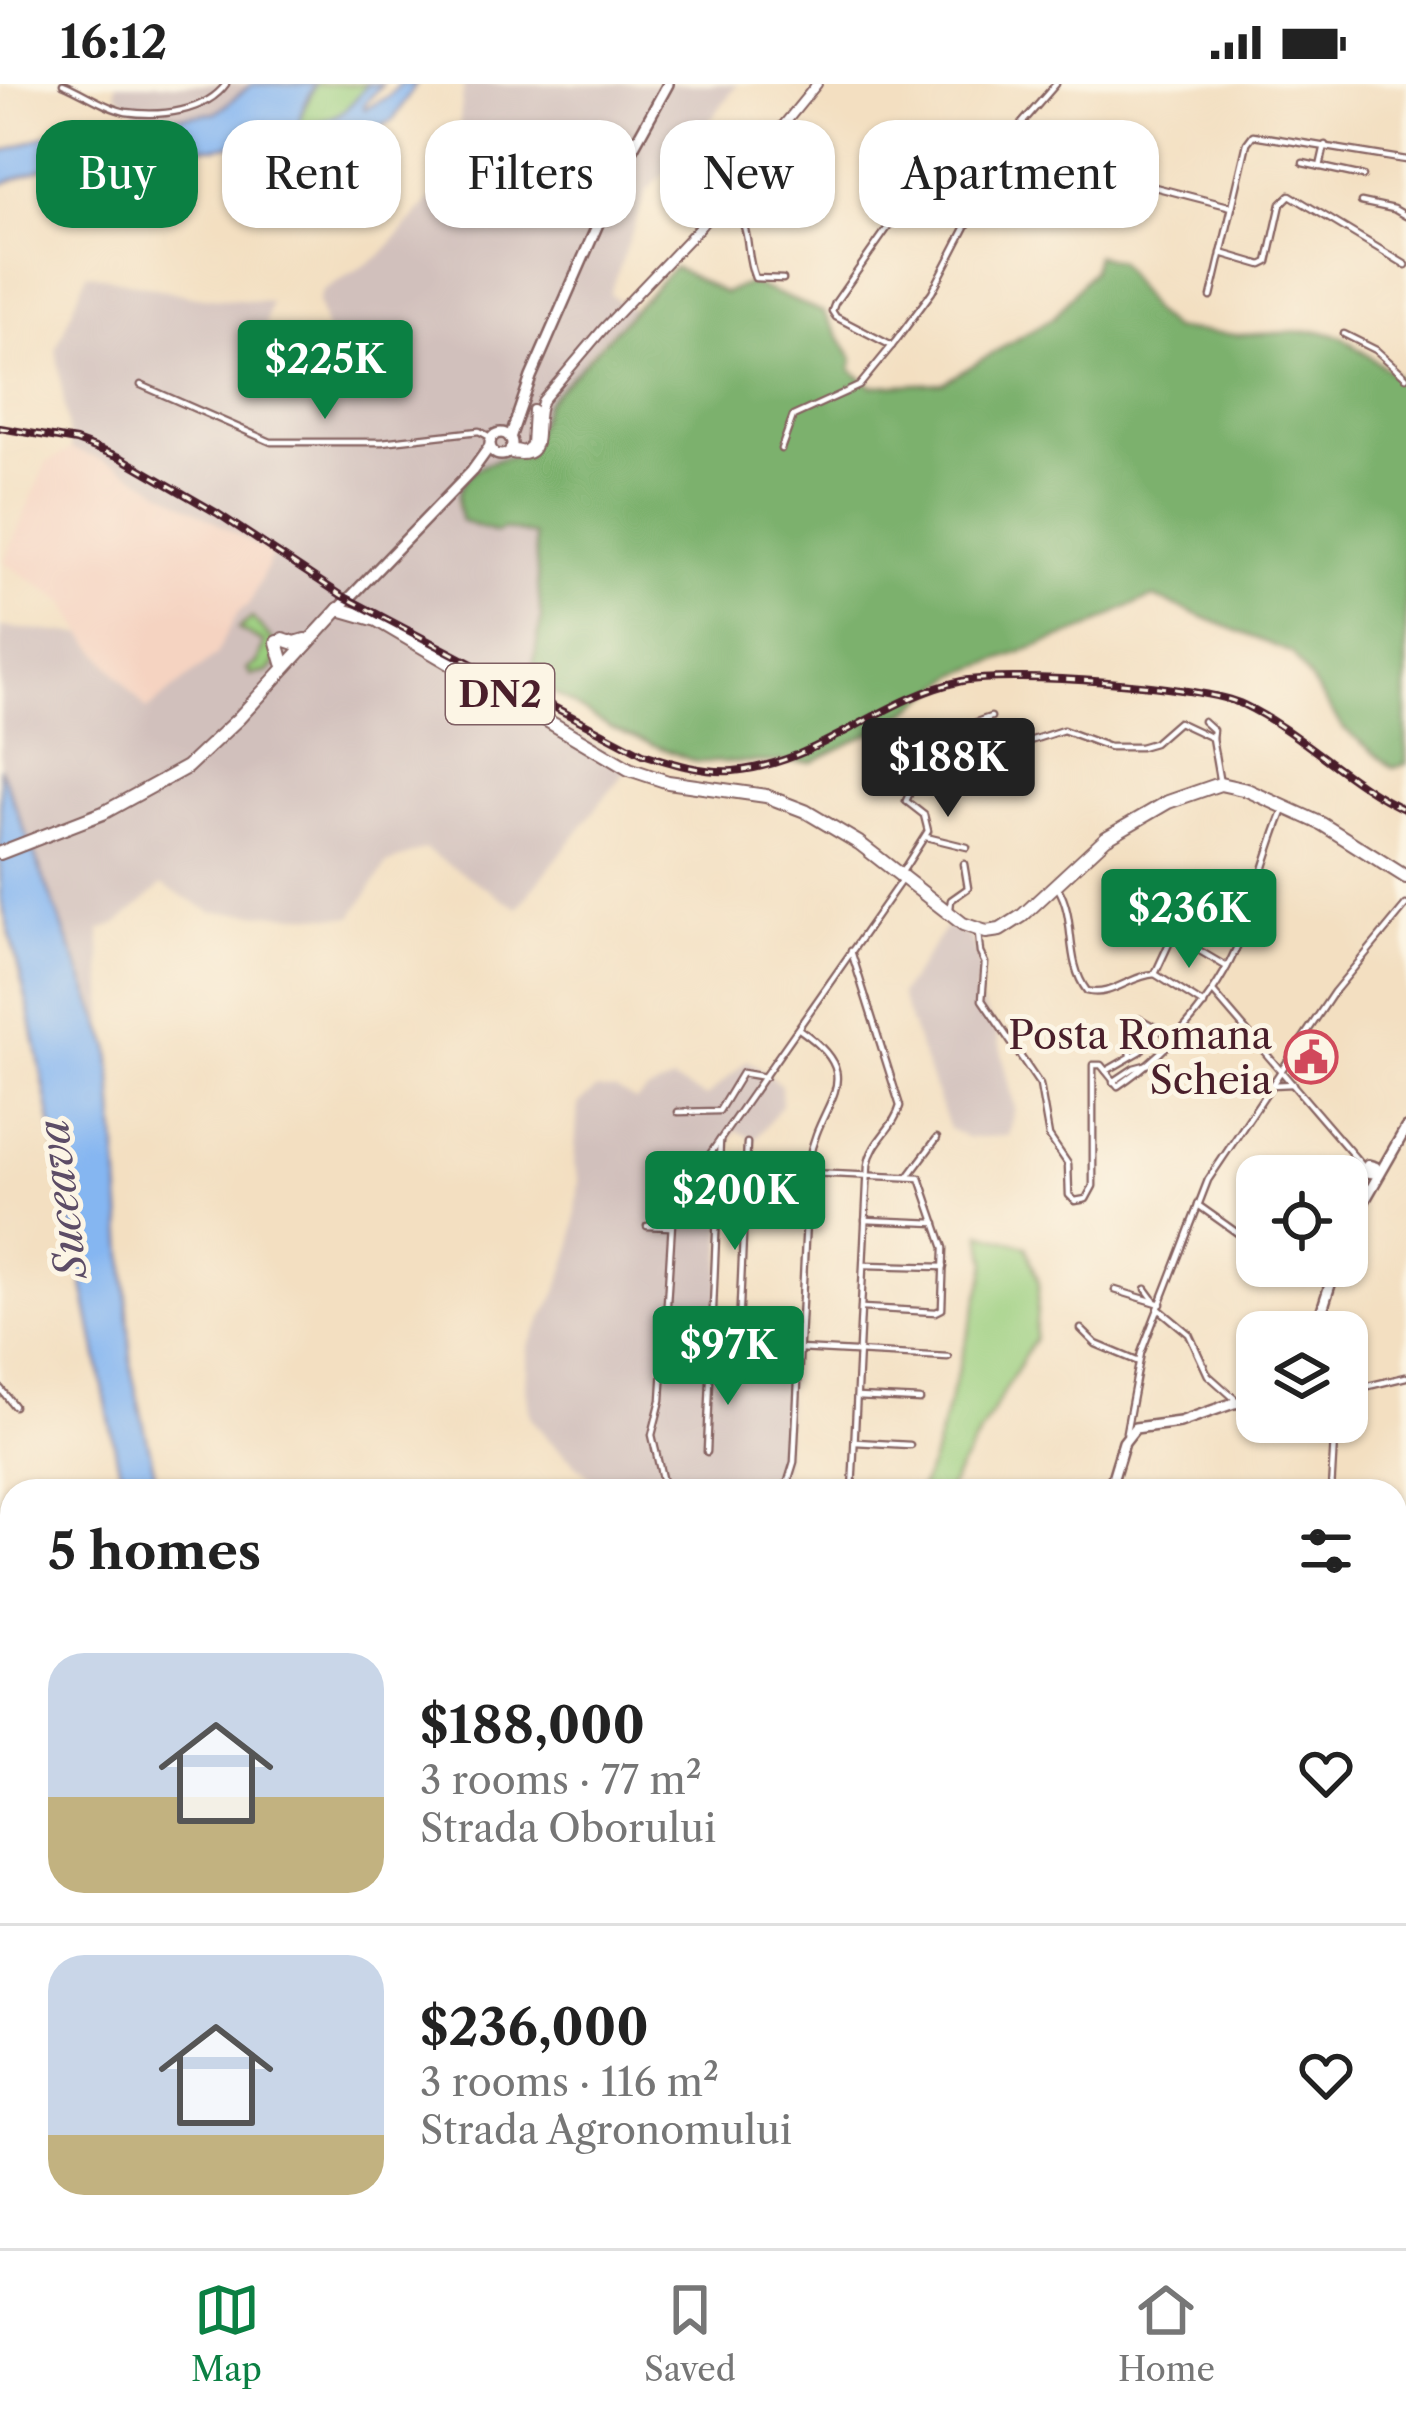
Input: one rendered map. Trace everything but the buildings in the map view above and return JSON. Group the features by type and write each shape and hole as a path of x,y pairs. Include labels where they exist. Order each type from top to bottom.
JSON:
{"main road":[{"path":"472,471 507,448 629,153 668,84"},
{"path":"530,383 541,397"},
{"path":"0,853 69,827 171,777 224,732 472,471 530,383"},
{"path":"493,439 507,448"},
{"path":"493,439 507,448"},
{"path":"224,732 304,640 339,609"},
{"name":"DN2","path":"339,609 376,620 634,771 668,782 758,794 805,811 851,838 978,931"},
{"path":"283,663 280,640 304,640"},
{"path":"978,931 1009,926 1106,838 1168,802 1220,784 1247,790 1328,827 1406,877"},
{"path":"1368,1191 1372,1170 1386,1160 1406,1128"},
{"path":"1113,1479 1131,1432 1144,1425 1190,1420 1236,1402"}],"street":[{"path":"63,84 118,110 133,112 190,109 210,103 226,84"},
{"path":"788,120 817,84"},
{"path":"1025,120 1056,84"},
{"path":"1210,297 1246,142 1252,135 1406,160"},
{"path":"1320,167 1325,145"},
{"path":"1303,163 1364,176"},
{"path":"1159,188 1232,207"},
{"path":"1221,253 1262,265 1268,262 1281,204 1290,195 1406,265"},
{"path":"1361,202 1406,216"},
{"path":"507,448 522,456 536,447 538,409 554,386 698,228"},
{"path":"746,228 755,278 783,279"},
{"path":"888,228 835,303 836,317 892,346"},
{"path":"781,448 793,416 860,386 932,292 965,228"},
{"path":"1344,334 1376,350 1406,377"},
{"path":"141,385 271,442 382,442 479,431 493,439"},
{"path":"507,448 524,451 531,446 533,410 554,386"},
{"path":"662,1479 652,1435 661,1400 673,1207 926,836 924,815 906,801 928,753 958,728 991,717"},
{"path":"1203,721 1213,730 1220,784"},
{"path":"943,740 962,745 1017,745 1063,730 1109,747 1133,747 1154,742 1175,722 1212,738"},
{"path":"978,931 985,963 984,1005 1040,1085 1049,1136 1068,1164 1067,1191 1075,1201 1086,1199 1092,1192 1093,1065 1098,1063 1114,1084 1134,1068 1149,1064 1214,993 1245,929 1262,864 1284,810"},
{"path":"926,836 967,847"},
{"path":"950,914 951,900 968,888 964,864"},
{"path":"1056,886 1066,907 1072,954 1087,992 1101,994 1136,977 1155,974 1204,1005"},
{"path":"1124,1442 1138,1362 1215,1168 1355,964 1406,904"},
{"path":"1155,974 1173,935 1227,967"},
{"path":"850,950 900,1099 897,1118 870,1154 867,1177 853,1479"},
{"path":"1214,993 1350,1153 1372,1170"},
{"path":"1131,1055 1129,1041 1138,1020 1174,1038"},
{"path":"789,1479 794,1462 807,1174 816,1132 835,1095 837,1072 830,1053 798,1028"},
{"path":"1106,1071 1143,1049 1152,1030 1158,1028"},
{"path":"1270,1055 1290,1055"},
{"path":"1290,1055 1292,1082"},
{"path":"678,1112 719,1111 742,1073 765,1077"},
{"path":"1271,1085 1292,1082"},
{"path":"908,1178 938,1138"},
{"path":"706,1452 720,1140"},
{"path":"739,1329 747,1143"},
{"path":"746,1170 920,1178 944,1251 940,1311 861,1308"},
{"path":"1197,1205 1236,1232"},
{"path":"865,1220 936,1223"},
{"path":"647,1226 671,1227"},
{"path":"863,1264 944,1268"},
{"path":"1146,1289 1189,1334 1208,1375 1236,1399"},
{"path":"1115,1290 1154,1300"},
{"path":"1081,1329 1096,1344 1138,1362"},
{"path":"799,1349 948,1357"},
{"path":"663,1364 709,1364"},
{"path":"1368,1386 1406,1378"},
{"path":"0,1388 14,1406"},
{"path":"856,1397 920,1400"},
{"path":"1128,1421 1144,1425"},
{"path":"855,1442 910,1445"},
{"path":"1332,1479 1334,1443"}],"shaded area":[{"path":"116,84 252,84 217,113 140,117 115,93"},
{"path":"464,84 737,84 711,120 660,120 660,178 647,191 636,222 636,120 460,120"},
{"path":"425,205 425,228 634,228 610,294 632,309 585,358 540,440 455,502 462,521 496,533 503,529 534,534 541,620 531,679 514,696 630,765 518,908 424,849 387,864 352,917 212,912 162,885 117,924 100,930 105,1027 0,767 0,627 83,634 147,710 215,656 239,611 249,605 272,555 119,466 71,449 56,349 87,273 196,297 270,302 262,348 281,383 292,391 321,370 326,331 318,301 323,290 380,256"},
{"path":"71,449 119,466 341,595 147,711 83,634 66,603 4,562 46,463"},
{"path":"950,922 972,939 982,968 976,995 997,1031 1015,1108 1009,1136 968,1138 949,1129 900,994"},
{"path":"748,1060 781,1085 782,1105 755,1140 736,1130 727,1148 718,1333 792,1332 784,1464 777,1479 592,1479 530,1416 526,1388 528,1346 557,1292 573,1244 579,1180 574,1164 578,1105 596,1089 616,1090 636,1101 673,1081 706,1097"}],"green space":[{"path":"315,84 367,84 338,114 324,120 300,120"},
{"path":"1096,255 1118,261 1152,311 1172,329 1239,335 1319,331 1342,337 1406,383 1406,764 1393,768 1342,727 1292,653 1154,597 1089,628 959,674 893,722 812,762 696,762 611,728 531,679 541,620 534,535 503,529 496,533 462,521 460,492 465,480 485,464 527,456 546,403 674,267 724,293 750,283 823,312 853,359 851,370 872,386 943,383 1054,317 1092,271"},
{"path":"252,618 273,641 280,658 268,672 251,675 247,669 257,663 264,643 238,629"},
{"path":"981,1233 1026,1246 1039,1282 1035,1338 954,1479 924,1479 932,1462 987,1262"}],"water":[{"path":"252,84 315,84 300,120 222,120 222,147 198,147 198,120 137,120 216,113"},
{"path":"367,84 382,84 365,109 400,84 416,84 394,119 326,120 354,101"},
{"path":"36,139 36,171 0,185 0,153"},
{"path":"0,767 110,1047 132,1373 156,1479 123,1479 117,1458 29,1009 0,896"}],"railway":[{"path":"0,428 76,441 120,457 217,513 341,595 643,754 676,764 721,771 764,766 821,744 904,701 962,681 1105,682 1189,691 1244,705 1406,810"}],"place":[{"name":"Posta Romana Scheia","path":"1311,1057"}],"water label":[{"name":"Suceava","path":"62,1199"}]}
